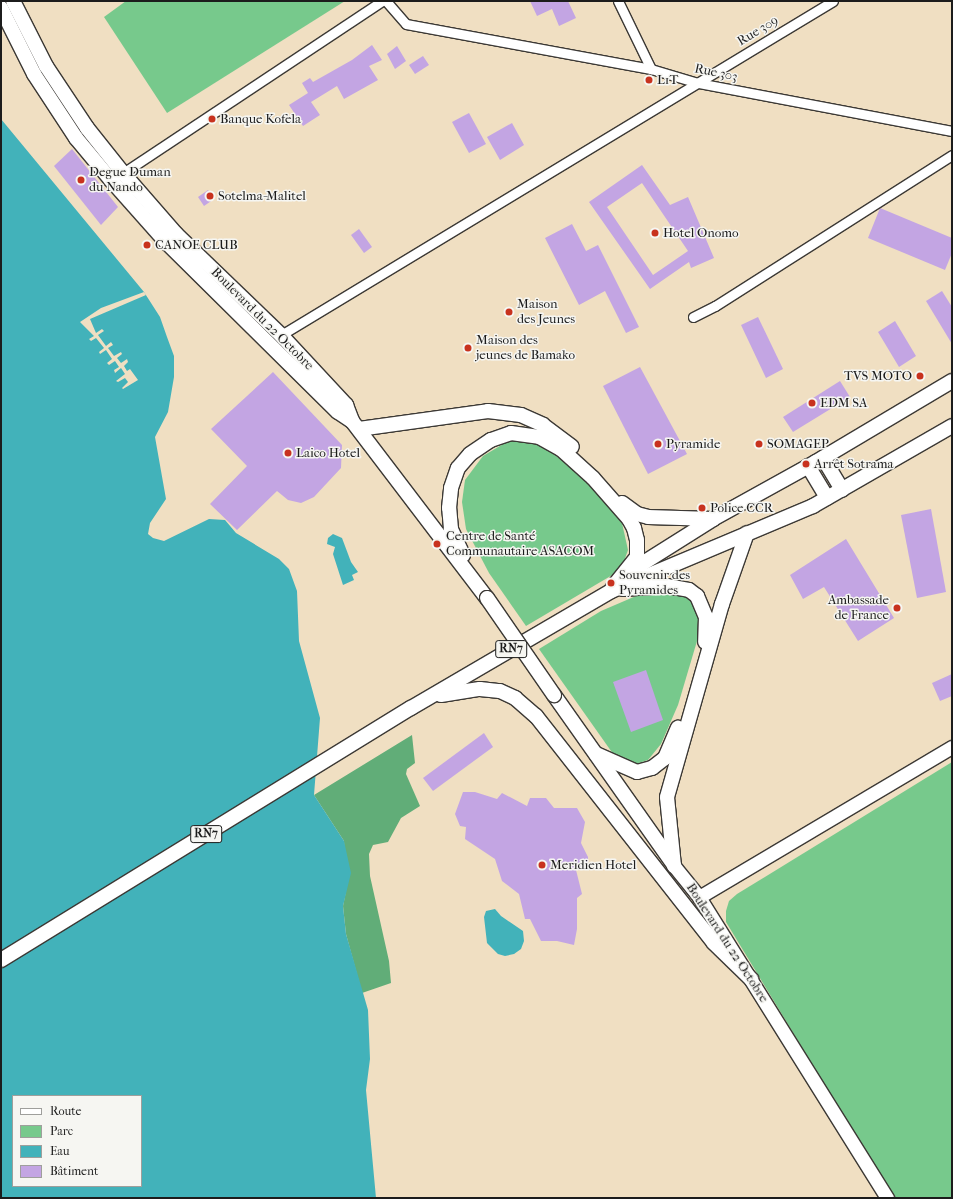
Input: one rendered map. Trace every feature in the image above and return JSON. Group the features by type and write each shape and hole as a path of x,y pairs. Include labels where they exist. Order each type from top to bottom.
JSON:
{"main road":[{"name":"Boulevard du 22 Octobre","path":"13,1 46,66 117,177 281,335 346,405 356,425 487,598 674,866"},
{"path":"1,8 34,74 76,138 117,177 167,243 338,412 356,425 488,411 521,415 543,425 570,445 622,503 637,514 662,519 713,519"},
{"name":"RN7","path":"1,960 411,708 610,590 626,573 713,519 824,458 952,380"},
{"path":"610,590 827,498 952,426"},
{"path":"487,598 460,550 451,529 449,508 451,488 458,468 470,454 491,440 511,433 539,437 562,449 594,478 629,519 637,540 637,557 626,573"},
{"path":"824,458 842,490"},
{"path":"808,466 827,498"},
{"path":"674,866 667,797 722,604 747,533"},
{"path":"596,754 638,772 652,768 665,758 674,741 684,712 708,630 706,617 697,596 689,590 667,586 610,590"},
{"path":"424,701 444,694 480,689 500,691 515,698 536,716 714,943 751,979"}],"street":[{"path":"117,177 382,1"},
{"name":"Rue 303","path":"386,1 406,24 651,69 698,83 952,131"},
{"path":"618,1 651,69"},
{"name":"Rue 309","path":"281,335 833,1"},
{"path":"692,317 715,306 952,154"},
{"path":"699,897 952,747"},
{"name":"Boulevard du 22 Octobre","path":"674,866 699,897 887,1198"}],"green space":[{"path":"126,1 345,1 167,113 104,17"},
{"path":"510,440 540,443 589,482 622,523 628,550 623,564 614,574 526,626 489,573 466,529 462,502 465,480 483,456"},
{"path":"681,593 695,601 700,631 678,705 661,744 648,760 636,764 616,758 539,649 601,611 636,596"},
{"path":"412,735 415,763 407,769 406,774 420,806 401,818 388,842 373,845 369,854 370,876 389,961 391,983 362,993 346,934 343,906 346,891 344,841 314,795"},
{"path":"952,762 952,1198 893,1198 726,922 726,911 729,901 737,894"}],"water":[{"path":"1,119 144,292 160,317 174,356 174,377 168,412 155,437 166,499 150,523 148,534 153,538 164,541 209,519 225,520 236,533 279,559 289,569 297,591 299,641 320,718 314,795 344,841 351,873 343,906 346,934 368,1010 370,1059 366,1090 376,1198 1,1198"},
{"path":"333,534 342,538 351,562 358,572 352,575 354,580 343,585 333,554 335,547 327,544 328,538"},
{"path":"495,909 501,916 523,931 524,941 521,949 514,954 505,956 498,954 487,943 484,917 486,911"}],"pier":[{"path":"144,292 146,295 90,319 96,333 102,329 104,331 98,335 106,346 111,342 113,345 108,348 114,356 121,352 122,354 117,358 121,363 127,359 128,362 124,366 127,371 130,369 138,380 123,389 122,388 128,382 125,378 118,382 116,381 125,374 121,368 115,373 114,370 119,367 115,361 109,365 107,363 112,359 106,350 100,354 99,352 104,348 96,338 91,341 89,339 94,336 80,322 101,308"}],"building":[{"path":"530,1 568,1 576,18 559,26 552,9 537,16"},
{"path":"372,45 382,60 369,66 378,80 344,99 337,86 311,102 320,115 303,126 289,105 308,93 302,83 310,78 313,82 352,60"},
{"path":"397,46 406,61 395,69 387,54"},
{"path":"423,56 429,65 415,74 409,65"},
{"path":"469,113 486,144 469,153 452,122"},
{"path":"512,123 524,145 500,160 487,137"},
{"path":"72,149 118,207 101,225 54,166"},
{"path":"642,165 670,205 688,197 714,258 691,268 689,262 650,289 589,202","holes":["642,183 688,251 653,275 607,207"]},
{"name":"Sotelma-Malitel","path":"208,190 214,199 204,206 198,197"},
{"path":"880,208 952,238 952,253 945,270 868,238"},
{"path":"572,224 586,251 598,245 639,327 626,333 605,291 579,305 545,238"},
{"path":"359,229 372,247 364,253 351,235"},
{"path":"942,291 952,307 952,344 926,301"},
{"path":"758,317 783,369 766,378 741,325"},
{"path":"895,321 916,356 899,367 878,332"},
{"path":"640,367 687,454 648,474 603,386"},
{"name":"Laico Hotel","path":"273,372 342,445 341,468 314,497 301,503 288,500 277,491 237,530 210,504 247,466 211,429"},
{"path":"840,381 850,397 793,432 783,417"},
{"path":"931,509 946,592 917,598 901,515"},
{"path":"846,539 894,618 858,641 824,587 803,599 790,575"},
{"path":"646,670 663,720 631,732 613,682"},
{"path":"952,674 952,696 940,701 932,683"},
{"path":"484,733 493,747 433,791 423,778"},
{"name":"Meridien Hotel","path":"463,792 475,792 497,799 502,793 527,806 530,798 546,798 554,808 577,808 585,822 581,843 588,857 588,868 576,870 582,894 577,898 577,929 574,945 557,941 541,941 530,919 525,919 519,894 502,881 495,859 465,839 466,827 460,826 455,814"}],"place":[{"name":"L1T","path":"649,80"},
{"name":"Banque Kofela","path":"212,119"},
{"name":"Degue Duman du Nando","path":"81,180"},
{"name":"Sotelma-Malitel","path":"210,196"},
{"name":"Hotel Onomo","path":"655,233"},
{"name":"CANOE CLUB","path":"147,245"},
{"name":"Maison des Jeunes","path":"509,312"},
{"name":"Maison des jeunes de Bamako","path":"468,348"},
{"name":"TVS MOTO","path":"920,376"},
{"name":"EDM SA","path":"812,403"},
{"name":"Pyramide","path":"658,444"},
{"name":"SOMAGEP","path":"759,444"},
{"name":"Laico Hotel","path":"288,453"},
{"name":"Arrêt Sotrama","path":"806,464"},
{"name":"Police CCR","path":"702,508"},
{"name":"Centre de Santé Communautaire ASACOM","path":"437,544"},
{"name":"Souvenir des Pyramides","path":"611,583"},
{"name":"Ambassade de France","path":"897,608"},
{"name":"Meridien Hotel","path":"542,865"}]}
